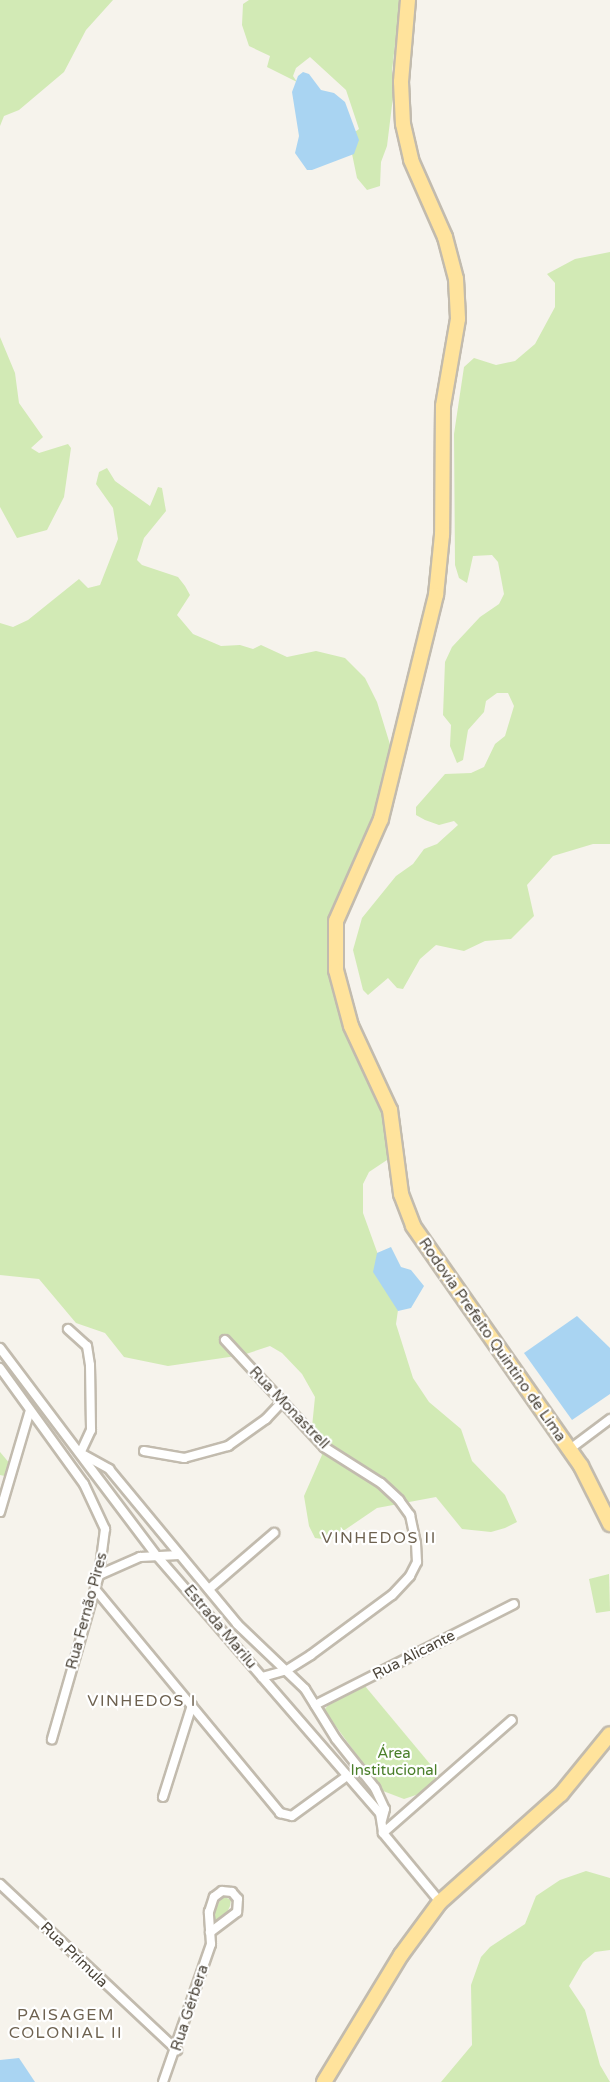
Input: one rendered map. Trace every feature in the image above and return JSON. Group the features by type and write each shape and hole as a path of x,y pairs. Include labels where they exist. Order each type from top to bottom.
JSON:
{"main road":[{"name":"Rodovia Prefeito Quintino de Lima","path":"408,0 401,82 405,134 411,160 445,237 456,279 458,319 443,406 442,535 436,595 381,819 336,921 336,970 351,1026 390,1110 401,1194 413,1226 496,1350 570,1449 600,1499 610,1524"},
{"path":"324,2082 401,1955 440,1902 561,1794 610,1734"}],"street":[{"path":"68,1329 87,1346 90,1365 90,1430 82,1453 109,1469 237,1624 287,1670 375,1788 385,1809 381,1824"},
{"name":"Rua Monastrell","path":"225,1340 280,1403 324,1447 381,1483 399,1500 410,1515 417,1544 417,1562 410,1576 392,1595 287,1670 262,1677"},
{"name":"Estrada Marilu","path":"0,1348 82,1453 157,1556 380,1813 383,1833 440,1902"},
{"name":"Rua Fernão Pires","path":"0,1368 97,1506 105,1529 99,1575 52,1739"},
{"path":"144,1451 184,1458 228,1446 280,1403"},
{"path":"0,1512 30,1410"},
{"path":"570,1449 610,1419"},
{"path":"209,1589 274,1533"},
{"path":"99,1575 140,1557 179,1555"},
{"path":"95,1589 286,1817 299,1812 347,1776"},
{"name":"Rua Alicante","path":"315,1705 514,1604"},
{"path":"163,1797 192,1705"},
{"path":"383,1833 512,1720"},
{"name":"Rua Prímula","path":"0,1884 177,2050"},
{"name":"Rua Gérbera","path":"163,2082 177,2050 211,1944 210,1932 209,1912 214,1897 222,1891 232,1892 237,1899 237,1912 210,1932"}],"green space":[{"path":"0,0 113,0 86,30 64,72 19,110 4,116 0,126"},
{"path":"249,0 400,0 392,71 393,97 387,146 381,162 380,186 367,190 357,178 351,149 352,134 359,129 346,90 310,57 296,68 293,76 297,82 267,67 270,56 249,46 242,25 243,4"},
{"path":"610,252 610,844 593,844 553,856 527,885 534,916 511,939 485,941 464,951 436,945 420,959 403,989 397,988 388,978 368,995 363,990 353,950 362,918 396,876 413,864 424,849 437,844 458,825 454,821 439,825 425,820 416,815 416,807 445,774 471,773 484,767 495,744 505,736 514,706 508,693 497,693 486,701 484,712 468,730 463,760 457,763 450,746 451,725 443,715 445,662 452,647 480,617 499,604 504,594 498,562 492,555 473,556 467,583 459,578 455,565 454,434 464,367 474,358 496,365 515,361 535,344 555,307 555,283 547,274 575,259"},
{"path":"0,337 15,373 19,403 43,437 31,448 39,453 68,444 71,448 64,497 47,530 17,538 0,507"},
{"path":"107,468 115,481 150,506 158,487 162,488 166,511 144,538 137,560 142,565 178,577 185,586 190,595 177,615 193,634 221,646 240,645 253,649 261,645 287,657 316,651 345,658 365,678 377,702 392,751 380,818 340,899 335,960 386,1110 393,1156 369,1172 363,1184 363,1213 398,1310 396,1324 413,1378 429,1402 461,1429 472,1461 505,1495 517,1522 505,1528 491,1532 462,1529 436,1497 377,1508 330,1540 315,1538 309,1526 304,1496 322,1455 312,1427 315,1397 302,1374 282,1353 270,1346 243,1355 168,1366 124,1357 105,1333 76,1323 39,1279 0,1275 0,623 13,627 28,620 79,579 88,588 100,585 118,539 113,508 96,484 99,472"},
{"path":"0,1452 11,1465 9,1477 0,1475"},
{"path":"609,1574 610,1611 596,1613 589,1579"},
{"name":"Área Institucional","path":"365,1686 440,1776 419,1794 404,1799 383,1791 324,1710 330,1703"},
{"path":"586,1871 610,1878 610,1950 595,1952 583,1962 569,1986 585,2010 600,2065 610,2082 441,2082 472,2045 471,1985 481,1957 490,1947 525,1924 536,1896 560,1880"},
{"path":"223,1896 231,1900 230,1906 225,1917 214,1922 212,1913"}],"water":[{"path":"303,72 309,74 321,90 334,93 345,102 359,140 354,154 312,170 307,170 295,153 299,136 292,92 298,76"},
{"path":"391,1247 401,1267 411,1270 424,1286 411,1308 398,1311 373,1272 377,1253"},
{"path":"577,1316 610,1348 610,1394 572,1420 524,1353"},
{"path":"19,2058 35,2082 0,2082 0,2060"}],"district":[{"name":"VINHEDOS II","path":"379,1538"},
{"name":"VINHEDOS I","path":"142,1701"},
{"name":"PAISAGEM COLONIAL II","path":"66,2024"}]}
